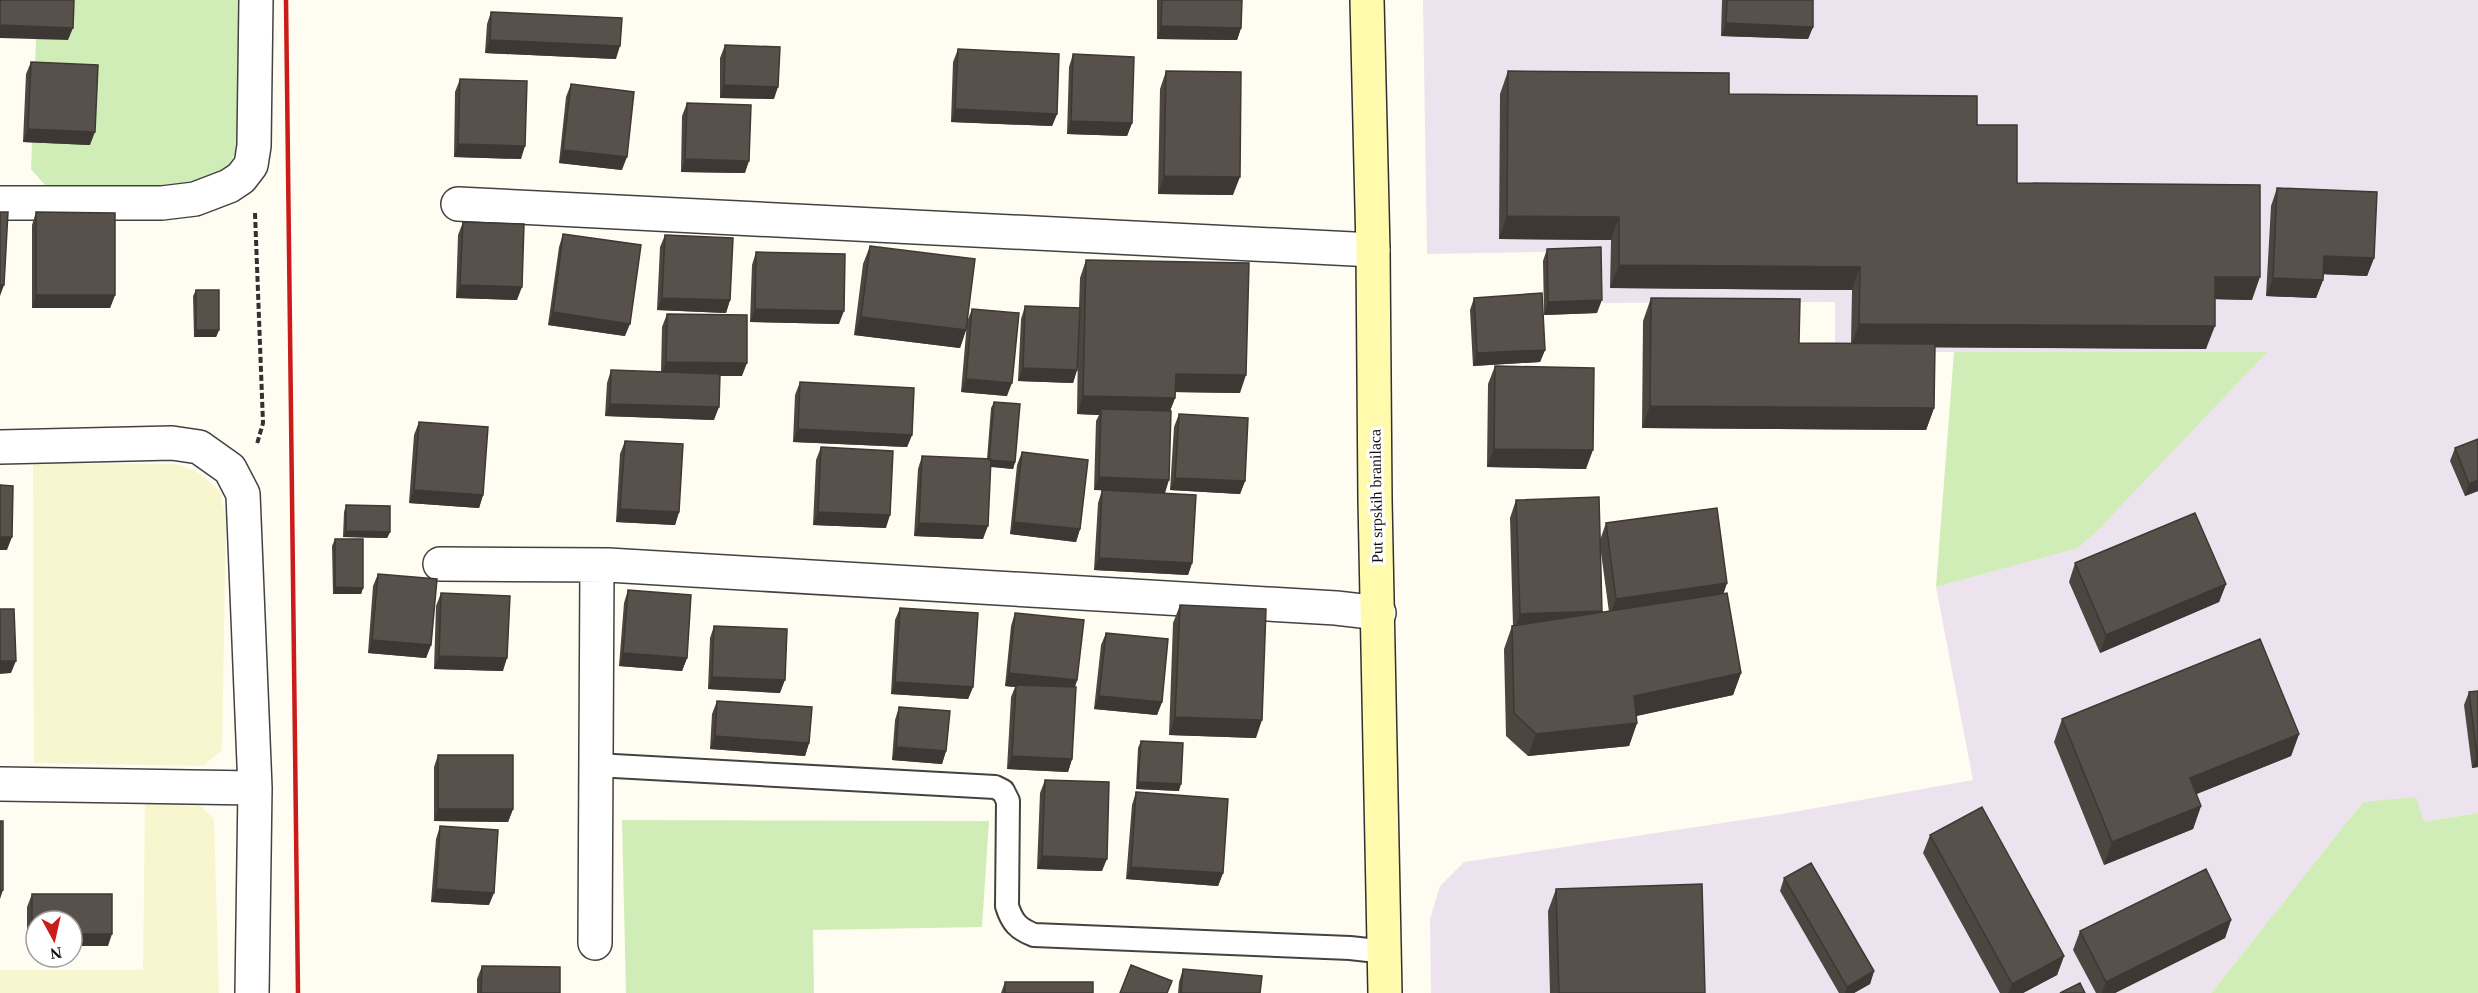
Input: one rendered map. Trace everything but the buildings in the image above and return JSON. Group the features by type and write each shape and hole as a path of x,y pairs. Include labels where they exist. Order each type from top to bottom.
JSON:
{"main road":[{"name":"Put srpskih branilaca","path":"1367,0 1374,250 1375,500 1386,952 1385,993"}],"street":[{"path":"0,203 162,203 195,199 229,186 241,178 251,165 254,147 256,0"},
{"path":"458,204 1374,250"},
{"path":"0,447 172,443 199,447 230,469 243,494 255,788 252,993"},
{"path":"440,564 597,566 1379,613"},
{"path":"595,943 597,566"},
{"path":"0,784 255,788"}],"lane":[{"path":"596,765 995,787 1003,791 1008,801 1007,906 1012,920 1022,931 1034,935 1338,947 1386,952"}],"path":[{"path":"243,494 263,423 251,165"}],"shaded area":[{"path":"1423,0 2478,0 2478,813 2424,822 2363,802 2211,993 1431,993 1430,919 1440,886 1464,862 1782,814 1973,780 1936,587 2078,547 2266,352 1835,352 1835,302 1603,303 1602,251 1427,254"},
{"path":"33,463 176,464 197,472 220,491 226,518 222,750 203,766 34,763"},
{"path":"145,799 196,802 214,819 219,993 0,993 0,970 143,970"}],"green space":[{"path":"70,0 265,0 244,9 237,150 224,173 203,182 148,189 51,192 31,169 36,39"},
{"path":"1954,352 2267,352 2098,530 2078,548 1936,587"},
{"path":"2416,797 2424,822 2478,813 2478,993 2211,993 2363,802"},
{"path":"622,820 989,821 982,927 813,930 814,993 626,993"}],"railway":[{"path":"286,0 298,993"}]}
